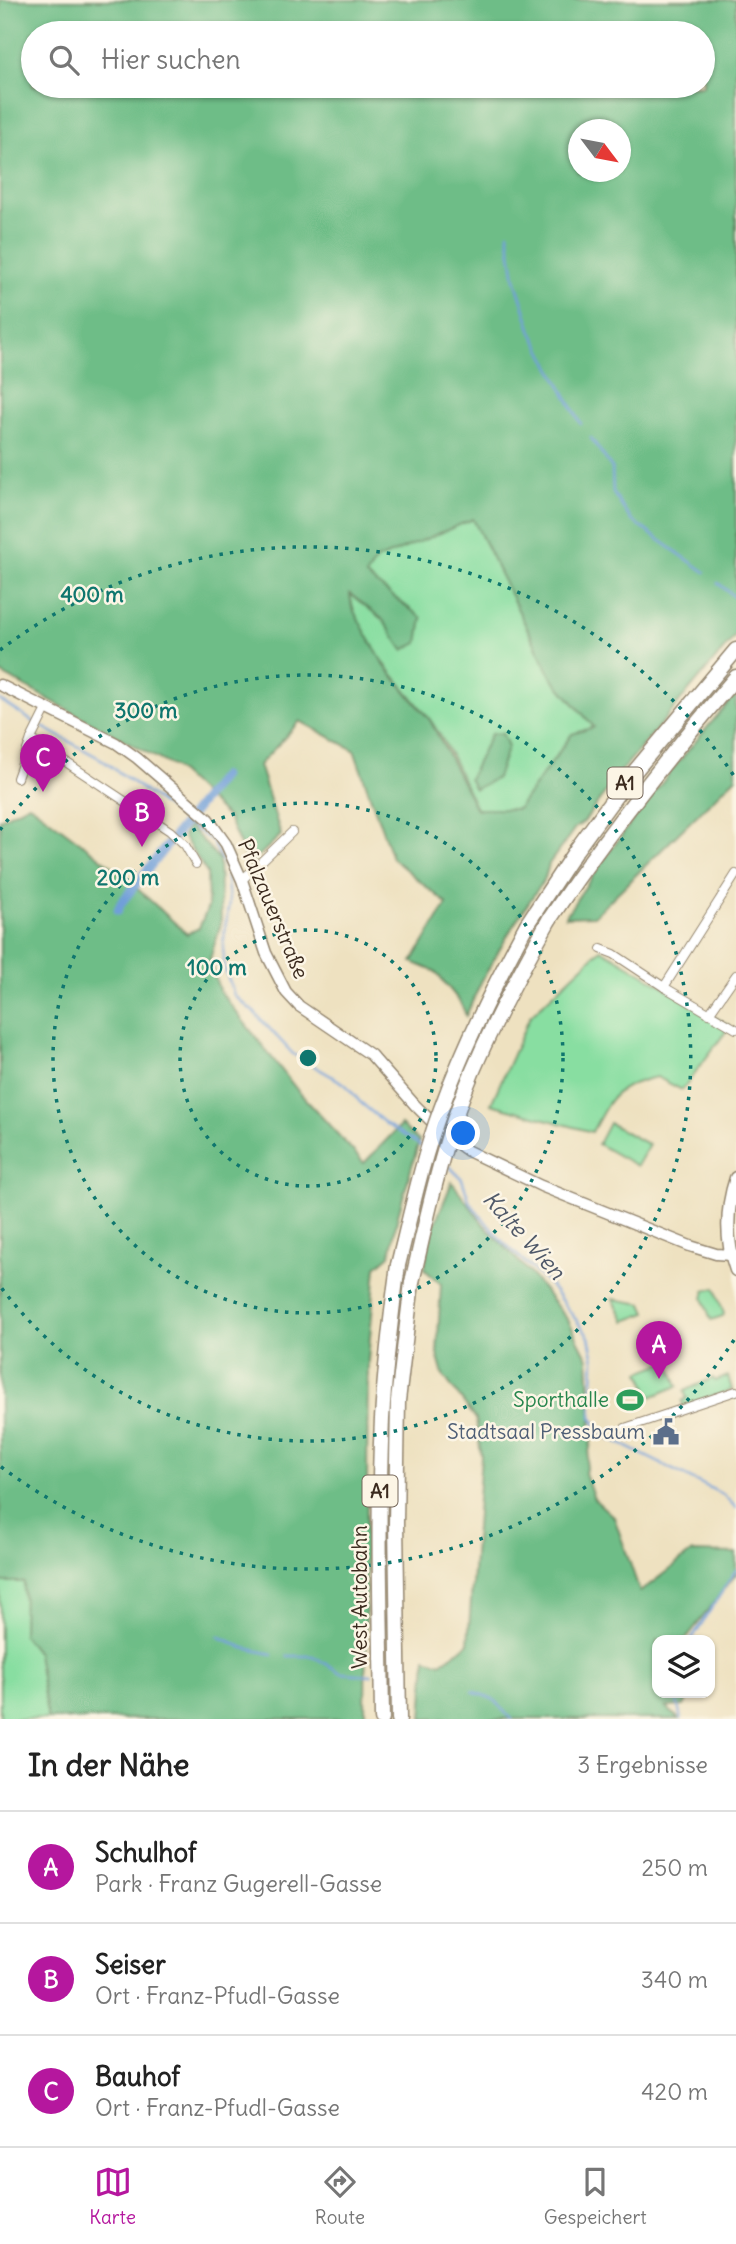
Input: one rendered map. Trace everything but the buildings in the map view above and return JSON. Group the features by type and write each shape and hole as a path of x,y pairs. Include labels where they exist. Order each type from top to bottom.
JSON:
{"highway":[{"name":"West Autobahn","path":"382,1719 380,1521 387,1343 398,1265 420,1174 440,1112 488,997 527,924 625,783 736,650"},
{"name":"West Autobahn","path":"399,1719 396,1523 398,1401 412,1282 435,1180 454,1119 501,1006 549,920 589,860 640,792 736,677"}],"main road":[{"path":"736,1178 727,1227 736,1270"}],"street":[{"name":"Pfalzauerstraße","path":"0,685 44,713 116,743 181,794 217,829 242,880 266,953 286,992 299,1006 371,1055 444,1135 468,1151 541,1186 690,1246 716,1254 731,1255"},
{"path":"17,778 44,713"},
{"path":"32,737 170,831 185,845 196,864"},
{"path":"242,880 292,832"},
{"path":"664,987 736,874"},
{"path":"601,949 614,954 736,1029"},
{"path":"709,1014 736,975"},
{"path":"625,1427 736,1391"}],"green space":[{"path":"0,0 736,0 736,635 616,777 584,822 575,828 549,864 545,878 513,926 481,982 466,1016 461,1003 436,972 412,962 447,904 392,858 354,750 300,721 259,765 281,835 249,865 228,818 174,767 0,673","holes":["473,519 552,678 594,727 572,734 518,809 476,809 430,720 384,665 352,608 350,594 382,619 403,650 418,643 422,618 366,576 376,560"]},
{"path":"473,519 552,678 595,728 572,734 518,809 476,809 436,728 370,644 354,610 350,593 382,619 403,649 421,618 366,576 376,560"},
{"path":"736,694 736,777 594,916 565,917 646,802"},
{"path":"502,733 508,746 497,778 475,789 469,779 491,734"},
{"path":"29,804 117,870 187,934 199,928 208,907 207,873 183,836 189,826 219,859 221,923 210,959 219,990 298,1091 364,1163 401,1125 419,1141 398,1215 390,1255 376,1267 368,1360 365,1719 48,1719 37,1653 23,1635 24,1582 0,1582 0,819"},
{"path":"601,949 730,1026 682,1090 657,1077 632,1084 610,1101 592,1132 491,1104 530,1016"},
{"path":"609,1123 649,1145 637,1166 598,1144"},
{"path":"452,1182 485,1226 529,1272 568,1320 588,1359 592,1437 585,1473 594,1499 614,1517 640,1592 692,1552 736,1553 736,1574 689,1635 652,1635 652,1698 688,1698 684,1706 666,1707 679,1719 422,1719 426,1658 441,1663 468,1644 481,1455 476,1419 443,1375 437,1354 441,1284 424,1269 433,1228"},
{"path":"715,1288 724,1314 711,1320 703,1298 705,1291"},
{"path":"613,1299 643,1304 647,1313 625,1321"},
{"path":"668,1361 678,1386 651,1397 640,1372"},
{"path":"728,1376 732,1390 683,1406 682,1401 687,1398 684,1391 713,1378 715,1381"},
{"path":"25,1581 23,1635 37,1653 48,1719 0,1719 0,1582"}],"waterway":[{"path":"508,233 515,279 532,332 581,424"},
{"path":"591,438 612,468 613,493 631,520 705,572"},
{"path":"718,583 736,598"},
{"name":"Kalte Wien","path":"0,700 35,723"},
{"name":"Kalte Wien","path":"41,726 101,759 212,841 226,869 229,902 223,944 224,966 234,995 255,1013 293,1054 345,1084 360,1102 386,1124 424,1148"},
{"path":"118,910 222,776"},
{"name":"Kalte Wien","path":"447,1164 462,1179 470,1203 502,1241 549,1284 589,1337 594,1360 591,1417 603,1435 724,1495 736,1508"},
{"name":"Kalte Wien","path":"694,1635 736,1570"},
{"path":"218,1636 244,1648 272,1654"},
{"path":"287,1656 313,1656 341,1673 372,1675"},
{"path":"472,1691 493,1699 511,1719"},
{"name":"Kalte Wien","path":"676,1698 681,1719"}],"place":[{"name":"Bauhof","path":"43,792"},
{"name":"Seiser","path":"142,847"},
{"name":"Schulhof","path":"659,1379"},
{"name":"Sporthalle","path":"630,1400"},
{"name":"Stadtsaal Pressbaum","path":"666,1432"}]}
